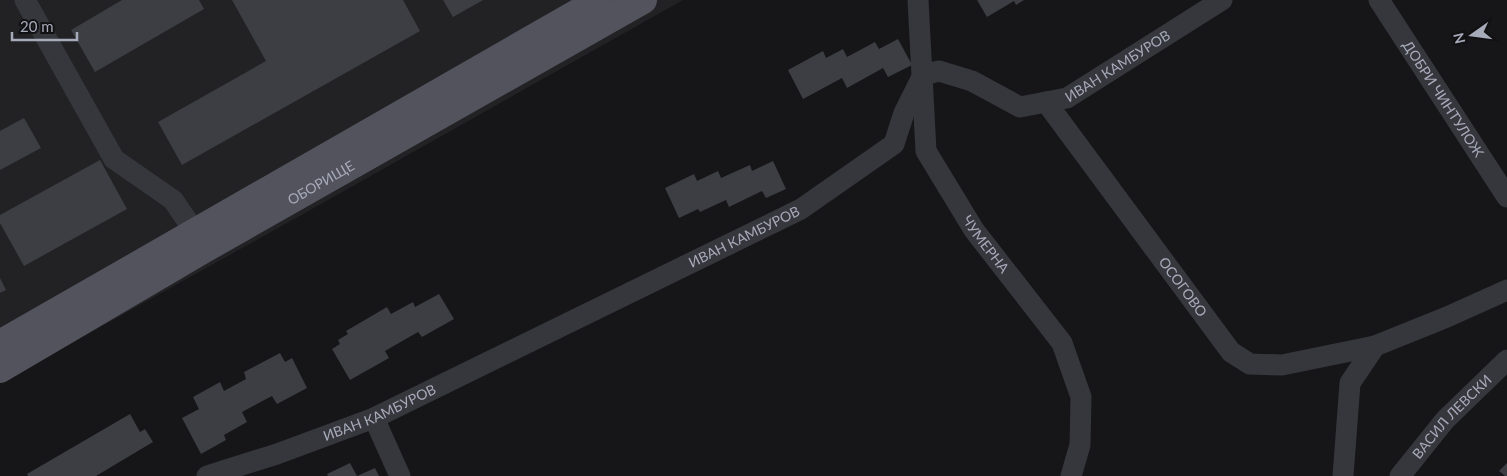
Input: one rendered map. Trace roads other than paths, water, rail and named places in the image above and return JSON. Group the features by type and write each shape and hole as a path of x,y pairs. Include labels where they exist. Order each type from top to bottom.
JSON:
{"main road":[{"name":"ОБОРИЩЕ","path":"0,369 200,240 600,0"},
{"name":"ОБОРИЩЕ","path":"0,344 200,240 643,0"}],"street":[{"path":"25,0 114,159 173,200 200,240"},
{"name":"ЧУМЕРНА","path":"918,0 926,151 974,230 1062,343 1081,397 1080,444 1070,476"},
{"name":"ИВАН КАМБУРОВ","path":"206,476 277,454 374,418 801,209 894,144 904,114 923,74 939,71 972,81 1020,107 1068,98 1222,0"},
{"name":"ДОБРИ ЧИНТУЛОЖ","path":"1379,0 1507,197"},
{"name":"ОСОГОВО","path":"1046,102 1231,352 1250,364 1282,366 1375,346 1507,290"},
{"path":"1343,476 1350,383 1375,346"},
{"name":"ВАСИЛ ЛЕВСКИ","path":"1400,476 1445,420 1507,360"},
{"path":"374,418 400,476"}]}
